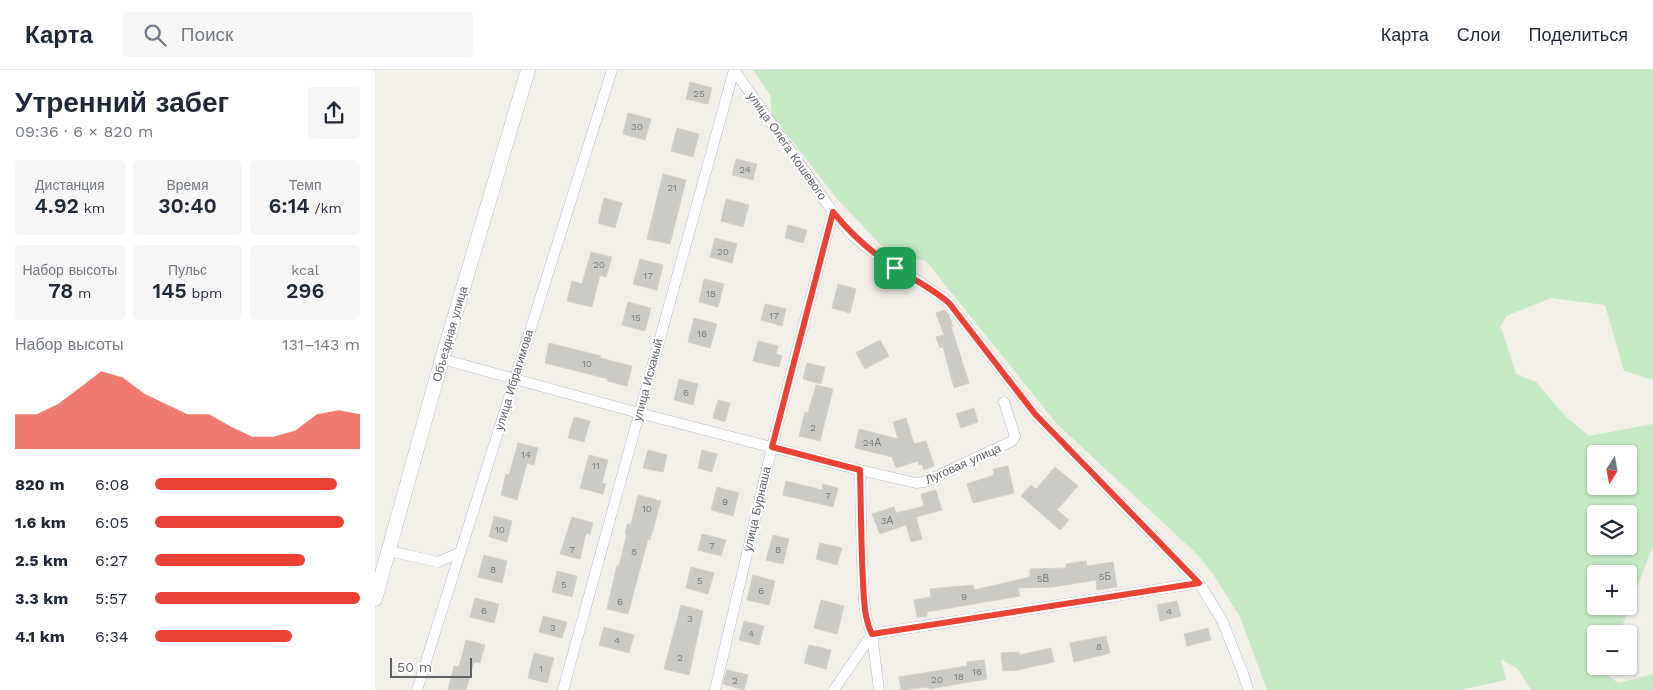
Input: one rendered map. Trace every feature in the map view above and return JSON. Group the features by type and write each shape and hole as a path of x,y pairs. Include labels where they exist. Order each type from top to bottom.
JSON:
{"street":[{"name":"Объездная улица","path":"375,599 442,360 527,70"},
{"name":"улица Ибрагимова","path":"417,690 612,70"},
{"name":"улица Олега Кошевого","path":"734,70 833,212 852,235 875,254 935,291 949,303 1035,414 1199,583 1222,620 1245,676 1248,690"},
{"name":"улица Исхакый","path":"563,690 734,70"},
{"name":"улица Бурнаша","path":"715,690 772,447 833,212"},
{"path":"442,360 860,470 865,608 867,624 872,634 879,690"},
{"name":"Луговая улица","path":"860,470 908,482 924,482 1002,447 1012,441 1015,436 1004,402"},
{"path":"389,551 438,562 459,553"},
{"path":"834,690 872,634 1199,583"}],"green space":[{"path":"753,70 1653,70 1653,380 1624,371 1605,305 1551,298 1506,316 1500,328 1516,374 1536,382 1566,417 1589,436 1653,424 1653,546 1637,587 1637,565 1587,565 1587,615 1626,615 1622,625 1587,625 1587,675 1607,675 1618,683 1653,674 1653,690 1531,690 1518,669 1501,659 1506,680 1460,690 1267,690 1240,617 1213,574 1197,554 1057,424 926,261 899,255 880,244 838,200 772,115 770,95"}],"building":[{"path":"690,82 712,88 708,104 686,99"},
{"path":"628,113 651,119 645,140 623,134"},
{"path":"677,128 699,134 693,157 671,151"},
{"path":"736,159 757,164 753,180 732,175"},
{"path":"663,174 686,180 670,244 647,239"},
{"path":"604,198 622,203 615,228 598,223"},
{"path":"726,199 749,205 743,227 721,221"},
{"path":"788,225 807,230 803,243 785,238"},
{"path":"715,238 737,244 732,263 710,257"},
{"path":"591,252 612,257 606,277 600,275 592,307 567,301 572,281 582,284"},
{"path":"640,259 663,265 657,290 633,284"},
{"path":"704,279 724,284 718,307 699,302"},
{"path":"838,284 856,289 850,313 832,308"},
{"path":"628,302 651,308 645,331 622,325"},
{"path":"765,304 786,309 782,326 761,320"},
{"path":"945,310 953,326 951,326 969,383 954,388 943,347 940,348 936,337 944,335 936,313"},
{"path":"694,318 717,324 710,348 688,342"},
{"path":"880,340 889,356 865,369 856,353"},
{"path":"758,341 778,346 776,354 782,356 779,367 753,361"},
{"path":"549,343 632,366 627,386 607,381 608,379 545,363"},
{"path":"807,363 825,367 821,384 803,379"},
{"path":"679,379 698,384 693,405 674,400"},
{"path":"816,385 833,389 820,441 799,436 805,412 808,413"},
{"path":"718,400 730,403 725,422 713,418"},
{"path":"974,408 978,422 961,428 956,414"},
{"path":"574,417 590,421 584,442 568,438"},
{"path":"906,418 914,444 926,441 934,466 924,470 922,464 919,465 918,461 896,468 892,457 855,448 859,429 898,439 893,422"},
{"path":"518,443 538,448 534,465 527,463 517,500 501,495 506,474 509,475"},
{"path":"648,450 667,455 663,472 643,468"},
{"path":"702,450 717,454 712,472 698,468"},
{"path":"589,455 608,460 602,483 606,484 603,494 580,488"},
{"path":"1008,466 1014,493 973,503 967,484 994,475 993,469"},
{"path":"1055,467 1078,486 1057,510 1069,520 1060,530 1021,496 1031,485 1036,489"},
{"path":"786,481 822,490 823,484 838,488 833,507 783,495"},
{"path":"717,487 739,493 733,516 711,510"},
{"path":"936,490 942,510 916,517 922,539 911,542 906,525 880,534 872,514 894,507 896,513 924,506 921,494"},
{"path":"638,495 661,501 650,540 648,539 628,614 607,609 617,565 619,566 627,534 625,534 627,524 631,524"},
{"path":"494,516 512,521 507,542 489,537"},
{"path":"572,517 593,523 590,534 586,533 580,559 560,554"},
{"path":"702,534 726,540 721,556 698,550"},
{"path":"773,535 789,539 783,564 766,560"},
{"path":"820,543 842,548 837,565 816,559"},
{"path":"484,555 507,561 502,583 478,577"},
{"path":"1086,561 1087,566 1113,562 1117,587 1097,590 1096,580 1053,587 1018,588 1020,596 927,612 927,616 917,617 914,600 931,597 930,589 973,585 974,590 1030,577 1030,569 1066,568 1066,564"},
{"path":"691,567 714,573 708,594 686,588"},
{"path":"557,571 577,576 572,597 552,592"},
{"path":"753,575 775,581 769,605 747,600"},
{"path":"475,598 499,604 494,623 470,617"},
{"path":"821,600 844,606 837,634 814,628"},
{"path":"1177,601 1181,616 1160,621 1157,605"},
{"path":"681,605 703,611 689,675 664,669"},
{"path":"543,616 567,622 562,638 539,632"},
{"path":"744,621 764,626 759,645 739,640"},
{"path":"604,627 634,635 629,653 599,645"},
{"path":"1208,628 1211,640 1187,646 1184,634"},
{"path":"1106,636 1110,653 1074,662 1070,643"},
{"path":"466,640 485,645 480,663 474,662 466,690 448,690 454,666 459,667"},
{"path":"809,645 831,650 826,669 804,663"},
{"path":"1051,648 1054,662 1003,671 1001,653 1019,652 1019,655"},
{"path":"534,653 554,658 547,683 528,678"},
{"path":"984,660 987,679 929,689 929,687 901,690 899,677 967,666 967,662"},
{"path":"727,670 748,675 744,690 723,684"}],"route":[{"path":"833,212 852,235 895,268 935,291 949,303 1035,414 1199,583 872,634 867,624 865,608 860,470 772,447 833,212"}]}
